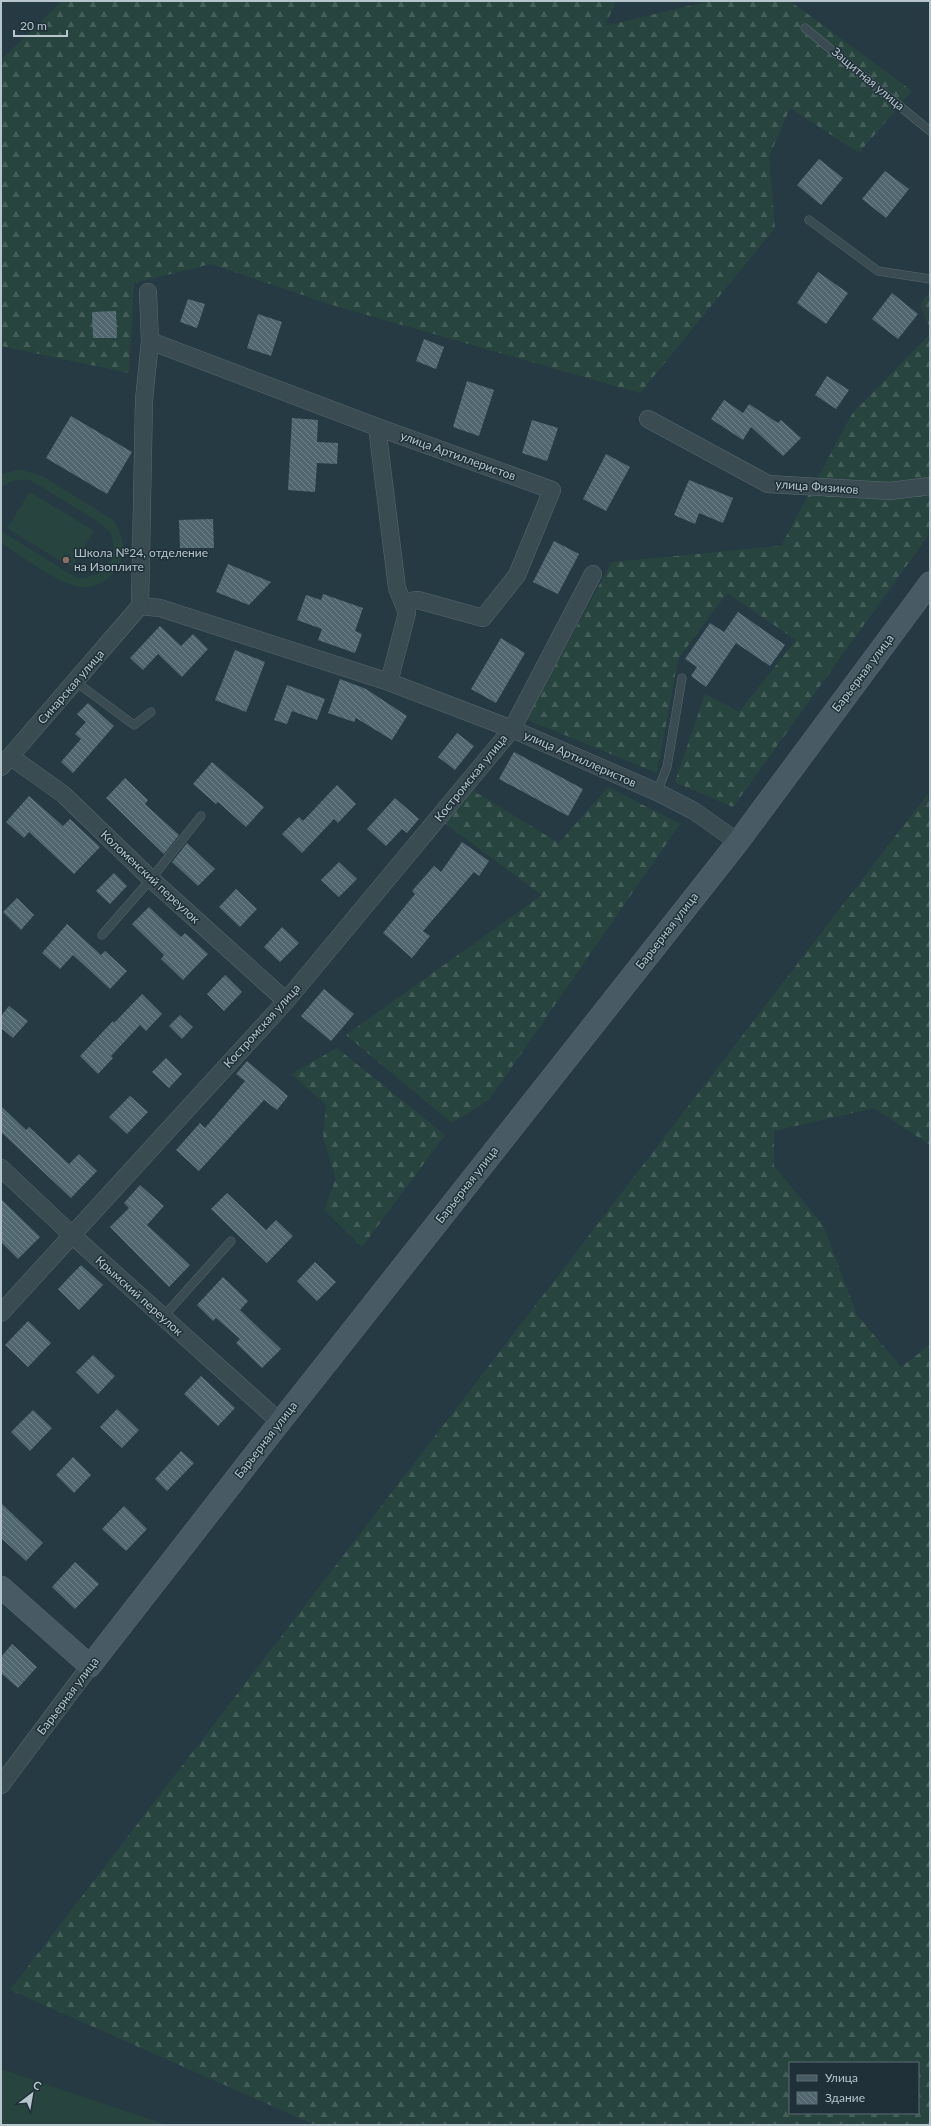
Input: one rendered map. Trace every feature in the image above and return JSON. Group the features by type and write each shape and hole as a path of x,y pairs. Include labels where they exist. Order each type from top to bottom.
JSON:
{"street":[{"path":"140,606 144,400 150,340 148,292"},
{"name":"улица Артиллеристов","path":"150,340 377,427 552,490 517,574 483,618 418,600 403,602"},
{"name":"улица Физиков","path":"648,419 768,484 890,491 930,486"},
{"path":"377,427 397,588 407,613 389,682"},
{"name":"Костромская улица","path":"1,1313 286,1001 512,729 593,574"},
{"name":"Барьерная улица","path":"1,1786 90,1666 280,1422 738,842 930,583"},
{"name":"улица Артиллеристов","path":"140,606 160,608 389,682 512,729 657,792 694,811 738,842"},
{"name":"Синарская улица","path":"6,762 140,606"},
{"name":"Коломенский переулок","path":"6,762 63,794 151,879 286,1001"},
{"name":"Крымский переулок","path":"1,1168 72,1235 280,1422"},
{"path":"1,1587 90,1666"}],"lane":[{"name":"Защитная улица","path":"805,28 930,131"},
{"path":"809,220 878,272 930,279"},
{"path":"657,792 667,767 682,678"},
{"path":"76,682 134,725 151,712"},
{"path":"102,935 151,879 201,816"},
{"path":"163,1317 231,1242"}],"green space":[{"path":"62,1 616,1 605,26 709,1 790,1 912,91 859,153 790,108 769,157 775,228 640,393 332,305 211,264 134,283 129,373 1,346 1,60"},
{"path":"930,291 930,328 920,305"},
{"path":"930,334 930,533 733,807 675,782 705,694 739,712 796,640 727,593 678,659 657,773 526,719 612,562 781,546 852,414"},
{"path":"22,470 42,476 113,520 121,535 123,552 120,563 112,575 106,580 93,586 79,587 72,585 55,578 1,543 1,531 75,577 83,578 98,574 105,570 113,556 114,549 111,533 99,522 30,480 14,480 1,487 1,475 12,471"},
{"path":"30,492 94,531 72,568 7,528"},
{"path":"608,787 680,824 489,1100 452,1123 346,1035 542,895 443,822 472,790 559,843"},
{"path":"930,791 930,1145 874,1108 774,1131 774,1166 823,1225 857,1315 901,1367 930,1345 930,2125 315,2125 10,1990"},
{"path":"337,1048 445,1135 362,1247 324,1210 336,1178 323,1138 326,1105 291,1074"},
{"path":"1,2069 167,2125 1,2125"}],"building":[{"path":"819,159 843,178 821,205 797,185"},
{"path":"885,171 909,189 886,218 862,199"},
{"path":"818,272 848,293 826,324 797,303"},
{"path":"892,293 918,314 898,339 872,319"},
{"path":"188,299 205,304 197,328 180,322"},
{"path":"116,311 117,338 93,338 92,312"},
{"path":"258,314 282,322 271,356 247,348"},
{"path":"424,339 444,347 436,369 416,361"},
{"path":"827,376 849,390 836,409 815,395"},
{"path":"467,381 494,390 479,436 453,427"},
{"path":"724,400 743,413 749,404 778,423 781,420 801,438 783,456 751,427 743,440 711,419"},
{"path":"71,416 132,452 107,494 46,458"},
{"path":"292,418 318,420 317,442 338,443 337,464 317,463 315,492 288,490"},
{"path":"532,420 558,428 547,461 522,453"},
{"path":"606,454 630,467 606,511 583,499"},
{"path":"689,480 733,498 723,523 699,513 695,524 674,515"},
{"path":"213,519 214,548 180,548 179,520"},
{"path":"554,541 579,554 558,594 533,582"},
{"path":"228,564 271,582 249,605 216,592"},
{"path":"323,594 363,608 355,631 362,634 355,653 318,640 322,629 297,620 306,595 321,600"},
{"path":"738,612 785,645 770,666 736,643 706,687 691,676 697,667 685,659 710,623 724,632"},
{"path":"160,626 181,646 193,634 208,649 182,677 158,654 143,670 130,658"},
{"path":"501,638 525,653 496,703 471,689"},
{"path":"235,650 265,662 246,712 215,700"},
{"path":"340,679 366,689 407,716 392,740 356,718 354,722 328,713"},
{"path":"287,685 325,699 317,720 292,711 287,724 274,720"},
{"path":"88,703 114,726 73,773 61,762 81,739 75,734 86,722 77,714"},
{"path":"457,733 474,746 455,770 438,757"},
{"path":"514,752 583,789 568,816 499,779"},
{"path":"212,762 264,807 246,827 218,802 216,804 193,784"},
{"path":"125,778 148,800 145,804 179,835 164,854 106,798"},
{"path":"337,785 356,804 338,823 334,819 302,853 282,834 299,817 303,821"},
{"path":"29,796 63,826 70,819 100,847 74,874 29,832 24,838 6,822"},
{"path":"395,798 419,819 407,833 402,829 386,846 367,829"},
{"path":"462,842 489,861 479,876 474,872 423,931 430,936 412,958 383,933 415,894 412,891 434,866 441,872"},
{"path":"187,843 215,869 198,886 172,862"},
{"path":"339,862 357,879 339,897 321,880"},
{"path":"114,873 127,886 110,904 96,891"},
{"path":"236,889 257,909 240,927 219,907"},
{"path":"17,898 34,915 21,930 3,912"},
{"path":"149,907 181,937 185,933 208,954 183,980 161,959 164,955 132,924"},
{"path":"67,924 101,955 105,951 127,971 110,989 73,955 60,969 42,953"},
{"path":"282,927 299,943 280,962 264,947"},
{"path":"225,975 242,992 224,1011 207,994"},
{"path":"324,989 354,1014 331,1041 301,1016"},
{"path":"142,994 162,1014 146,1031 140,1025 111,1056 113,1058 98,1074 80,1056 113,1021 114,1023"},
{"path":"9,1006 28,1021 13,1038 1,1028 1,1016"},
{"path":"180,1015 193,1027 182,1039 169,1026"},
{"path":"166,1058 182,1074 169,1088 152,1072"},
{"path":"247,1061 288,1096 277,1110 264,1100 199,1171 176,1150 200,1123 205,1128 245,1081 236,1074"},
{"path":"130,1096 148,1112 127,1134 109,1117"},
{"path":"1,1106 26,1130 29,1127 69,1164 79,1154 97,1171 71,1198 1,1132"},
{"path":"140,1185 164,1206 147,1225 190,1265 169,1287 110,1227 129,1208 124,1203"},
{"path":"227,1193 266,1230 276,1220 293,1236 267,1263 211,1209"},
{"path":"1,1199 40,1237 18,1259 1,1242"},
{"path":"315,1262 336,1282 317,1301 297,1281"},
{"path":"81,1265 103,1285 79,1310 58,1289"},
{"path":"223,1277 248,1301 240,1310 281,1349 262,1368 236,1343 240,1339 216,1318 213,1321 197,1305"},
{"path":"28,1321 51,1343 28,1367 5,1345"},
{"path":"93,1355 115,1376 98,1394 76,1372"},
{"path":"201,1376 235,1408 218,1426 184,1394"},
{"path":"117,1409 139,1430 122,1448 100,1427"},
{"path":"33,1410 52,1428 30,1451 11,1432"},
{"path":"181,1451 194,1463 167,1491 155,1479"},
{"path":"73,1457 91,1475 74,1493 56,1475"},
{"path":"1,1503 43,1543 26,1561 1,1538"},
{"path":"124,1506 147,1529 126,1551 102,1529"},
{"path":"75,1562 99,1584 75,1609 52,1587"},
{"path":"12,1644 37,1667 18,1688 1,1673 1,1657"}],"place":[{"name":"Школа №24, отделение на Изоплите","path":"66,560"}]}
